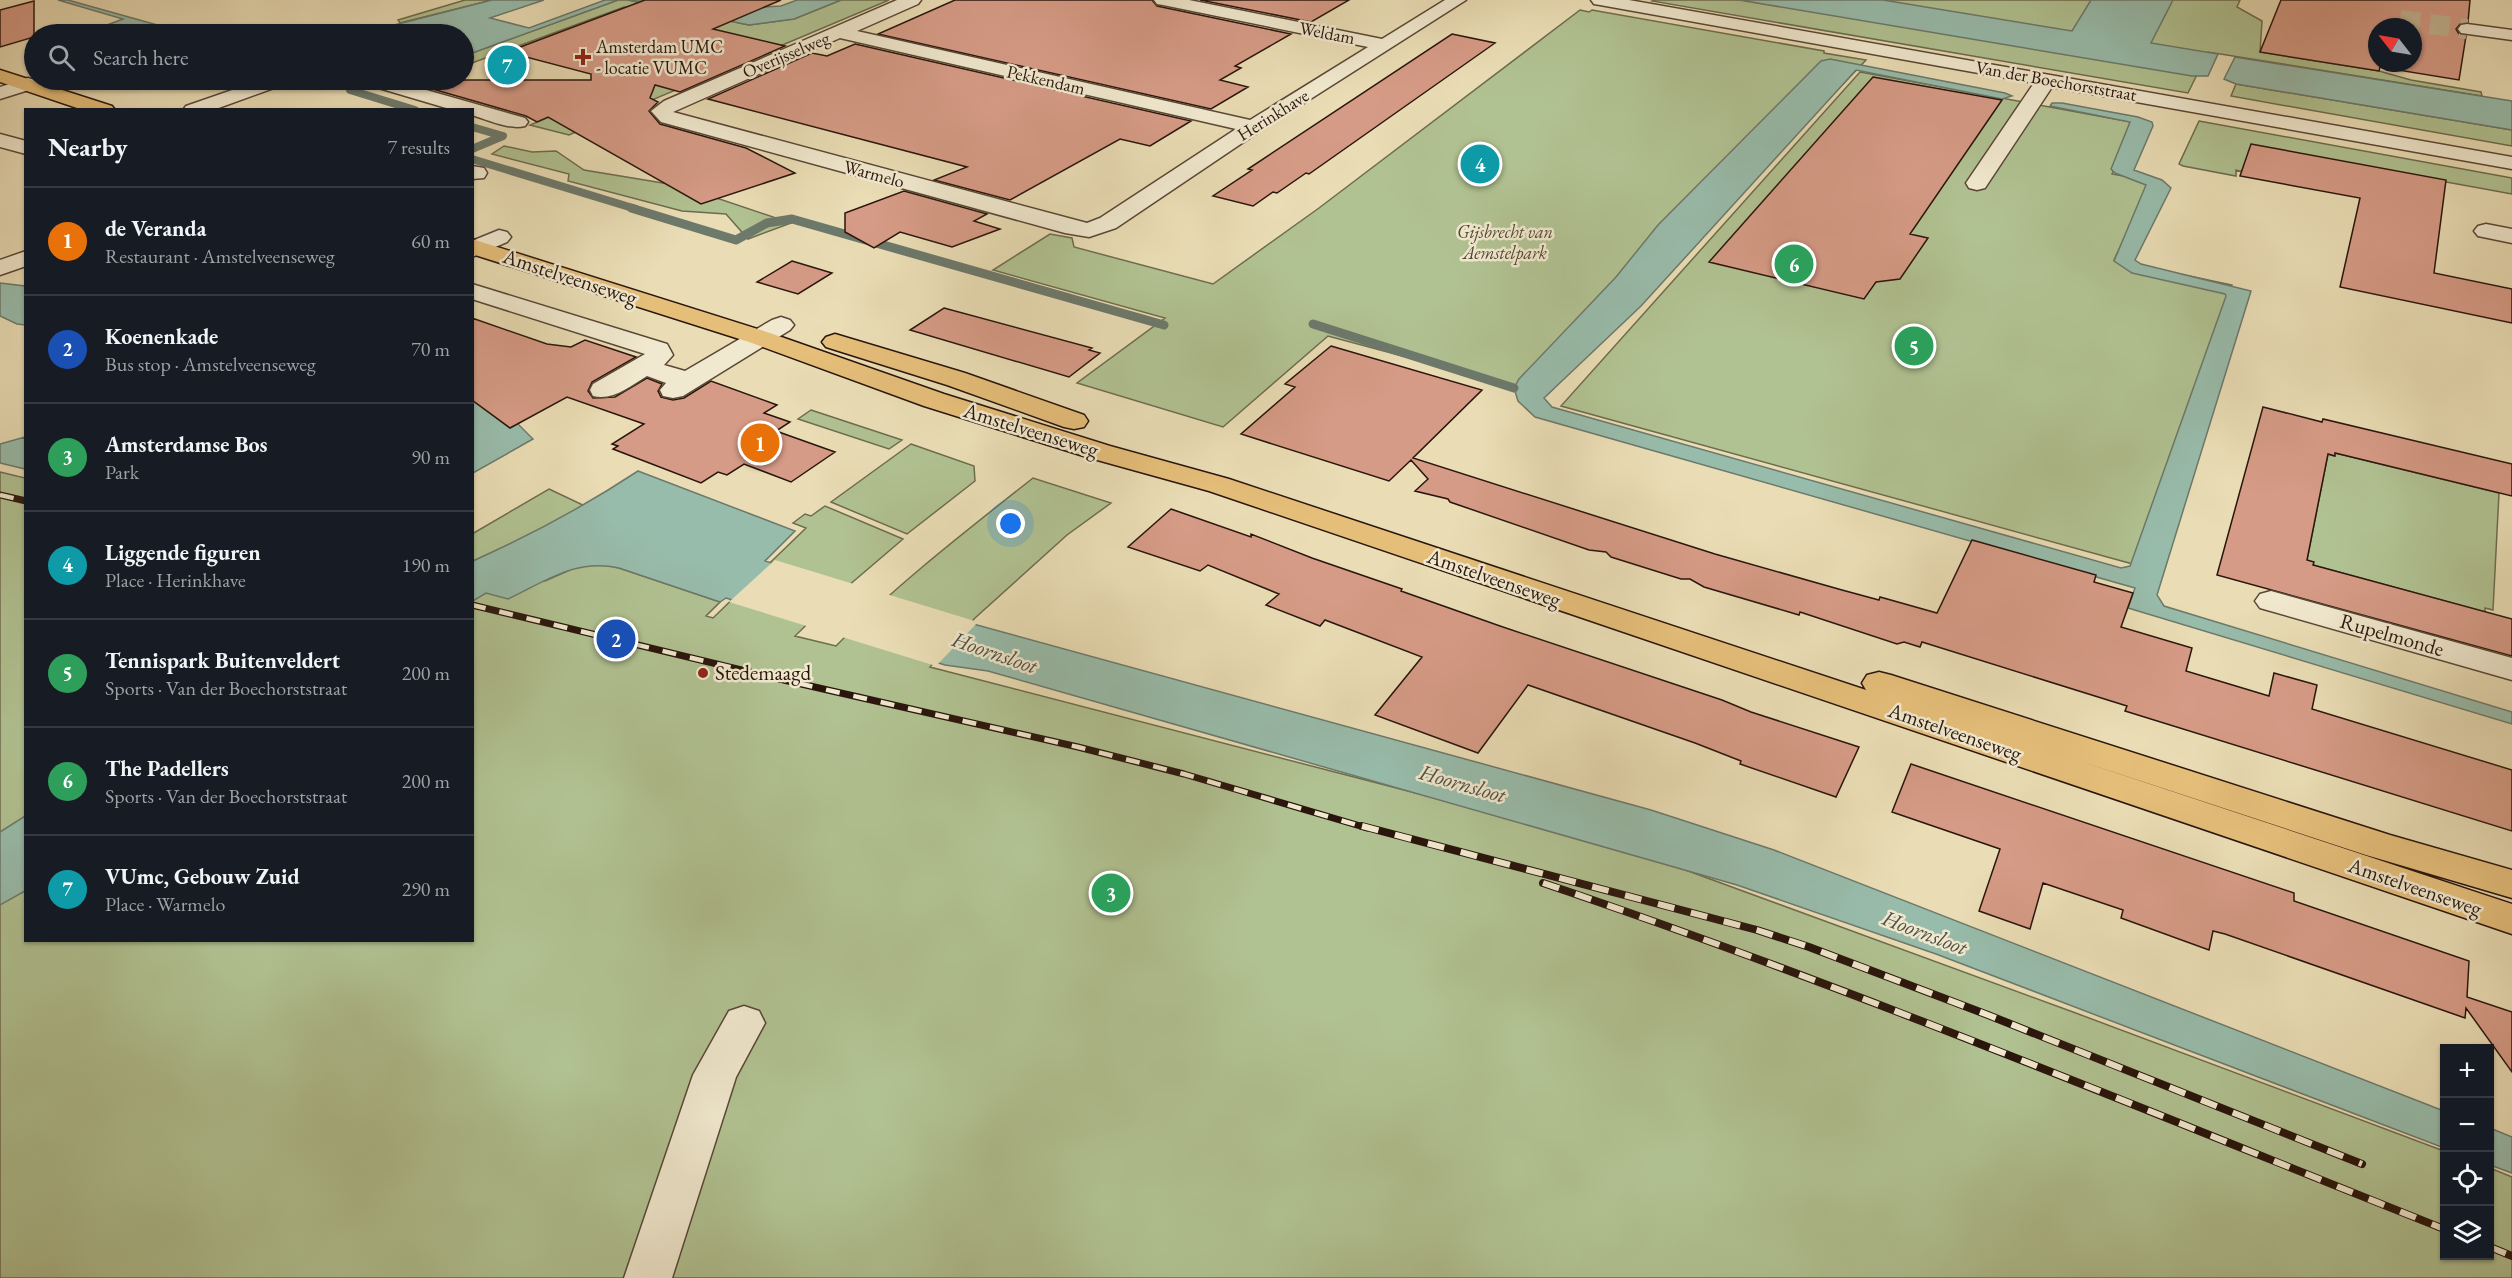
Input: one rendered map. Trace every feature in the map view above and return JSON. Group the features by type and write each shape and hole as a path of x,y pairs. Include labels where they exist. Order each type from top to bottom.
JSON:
{"main road":[{"path":"0,76 24,83"},
{"path":"46,90 99,108"},
{"path":"0,93 44,108"},
{"name":"Amstelveenseweg","path":"479,242 771,332 956,379 1233,476 2379,845 2512,884"},
{"name":"Amstelveenseweg","path":"771,332 934,400 1100,452 1230,489 2512,919"}],"street":[{"name":"Overijsselweg","path":"660,111 912,0"},
{"name":"Weldam","path":"1163,0 1385,45"},
{"name":"Herinkhave","path":"1089,230 1108,224 1253,127 1457,0"},
{"name":"Van der Boechorststraat","path":"1600,0 2512,163"},
{"path":"2467,29 2512,35"},
{"name":"Pekkendam","path":"838,32 1253,127"},
{"path":"1977,183 2047,79"},
{"path":"0,93 24,85"},
{"path":"198,108 248,90"},
{"path":"407,90 469,108"},
{"path":"474,109 518,122"},
{"name":"Warmelo","path":"660,111 668,118 1073,228 1089,230"},
{"path":"0,140 24,147"},
{"path":"2486,231 2512,236"},
{"path":"0,268 24,259"},
{"name":"Amstelveenseweg","path":"474,292 658,350 660,355 657,359 644,367"},
{"path":"603,390 644,367 680,386 771,332"},
{"name":"Rupelmonde","path":"2271,601 2512,669"},
{"path":"648,1278 715,1075 744,1023"}],"green space":[{"path":"465,0 492,0 400,23 398,20"},
{"path":"618,0 628,0 749,25 794,19 841,0 889,0 569,135 530,125 610,92 665,16 624,7 474,62 474,52"},
{"path":"2240,0 2237,7 2262,21 2260,52 2368,69 2368,72 2383,72 2411,80 2481,92 2482,96 2208,52 2188,93 1652,1"},
{"name":"Gijsbrecht van Aemstelpark","path":"1580,10 1589,12 1592,10 1866,60 1547,395 1328,336 1223,427 1077,383 1165,318 993,270 1050,234 1072,238 1074,247 1213,284 1319,208"},
{"path":"1860,72 2131,122 2136,125 2112,174 2151,181 2114,260 2232,285 2140,566 1561,406"},
{"path":"2236,84 2512,130 2512,146 2231,96"},
{"path":"2199,121 2512,178 2512,194 2260,148 2251,174 2236,170 2236,176 2183,166 2179,164"},
{"path":"504,146 532,152 556,151 584,170 681,186 791,223 748,239 726,214 682,211 568,181 569,174 492,154"},
{"path":"811,410 902,440 889,449 798,419"},
{"path":"911,444 974,466 975,481 907,534 831,502"},
{"path":"2335,453 2499,493 2493,610 2485,608 2485,612 2313,565 2307,560 2328,454 2334,456"},
{"path":"0,472 24,478 24,942 474,942 474,566 545,581 579,566 604,564 720,602 706,616 713,618 806,528 793,523 805,514 811,516 825,506 903,539 834,598 795,636 836,646 907,580 1033,478 1111,503 1067,535 975,618 930,667 1620,846 2440,1150 2440,1260 2494,1260 2494,1170 2512,1177 2512,1278 0,1278"},
{"path":"549,489 585,506 522,539 474,561 474,533"}],"water":[{"path":"58,0 68,0 154,24 110,24 123,19"},
{"path":"492,0 544,0 490,18 529,28 605,0 618,0 474,52 474,24 398,24"},
{"path":"628,0 715,0 763,7 781,6 797,0 841,0 794,19 749,25"},
{"path":"1739,0 1883,0 2072,31 2091,0 2173,0 2151,43 2218,54 2208,76 2192,76"},
{"path":"2235,57 2512,101 2512,130 2236,84 2224,79"},
{"path":"1830,59 2012,96 2002,99 1856,70 1641,306 1544,398 1552,407 2121,568 2130,566 2226,296 2132,273 2114,261 2146,185 2115,173 2111,169 2130,122 2050,106 2052,103 2062,103 2138,117 2152,122 2153,126 2134,170 2162,180 2171,188 2135,260 2141,264 2251,291 2157,595 2164,606 2512,712 2512,724 2128,608 2135,588 1535,417 1518,401 1514,388 1519,379 1616,277 1658,225 1821,61"},
{"path":"0,283 24,286 24,325 0,316"},
{"path":"474,361 485,391 533,439 474,472"},
{"path":"24,437 24,469 0,463 0,444"},
{"name":"Hoornsloot","path":"638,471 795,531 765,561 977,625 1651,810 1774,850 2440,1109 2440,1146 1936,954 1737,885 988,671 945,665 726,598 720,602 619,568 589,566 575,569 548,579 508,599 486,593 474,600 474,561 557,519"},
{"path":"24,817 24,892 0,905 0,832"},
{"path":"2494,1130 2512,1137 2512,1173 2494,1166"}],"pier":[{"path":"775,560 978,622 936,666 729,602"}],"building":[{"path":"645,0 781,0 713,29 785,46 680,92 655,85 650,98 658,102 649,111 660,124 746,148 795,173 701,204 548,117 537,122 526,116 436,90 474,90 474,80 591,80 591,74 507,52"},
{"path":"955,0 1152,0 1157,6 1291,34 1235,66 1241,68 1220,80 1248,87 1211,109 878,34"},
{"path":"1200,0 1349,0 1311,22"},
{"path":"2281,0 2470,0 2468,22 2461,23 2456,29 2459,34 2466,36 2459,80 2410,72 2422,72 2422,18 2368,18 2368,69 2260,52"},
{"path":"34,1 34,24 24,24 24,40 0,47 0,10"},
{"path":"1452,34 1495,43 1309,174 1306,173 1277,193 1273,192 1253,206 1213,196 1252,170 1248,169"},
{"path":"855,44 1191,121 1150,146 1120,139 1010,200 934,180 967,167 708,99 812,53 827,56"},
{"path":"1873,77 2002,100 1910,234 1928,238 1900,279 1876,282 1864,299 1709,262"},
{"path":"2251,144 2446,180 2434,273 2512,289 2512,323 2340,287 2360,198 2240,176"},
{"path":"904,191 987,214 974,221 1000,229 952,247 900,232 874,248 845,232 845,213"},
{"path":"792,261 832,273 798,294 757,282"},
{"path":"944,308 1092,348 1089,350 1100,353 1069,377 910,330"},
{"path":"474,319 547,344 571,347 585,340 636,357 592,382 588,391 593,398 615,397 647,378 662,384 658,391 661,397 673,400 684,398 711,381 777,405 764,413 790,422 776,431 835,452 791,482 744,464 727,475 718,472 701,483 613,449 618,446 612,444 644,424 567,397 510,428 474,401"},
{"path":"1331,346 1482,390 1413,458 1715,554 1879,600 1880,597 1937,613 1972,540 2096,575 2094,582 2133,593 2121,627 2192,648 2186,671 2269,696 2274,673 2317,685 2312,709 2512,770 2512,831 2125,711 2127,706 1922,642 1920,647 1904,642 1897,644 1800,612 1799,615 1704,587 1690,579 1681,579 1611,557 1606,552 1589,550 1450,502 1448,499 1415,491 1428,479 1411,460 1389,481 1241,434 1295,387 1285,384"},
{"path":"2263,407 2512,464 2512,496 2335,453 2335,456 2328,454 2307,560 2314,562 2313,565 2512,619 2512,656 2217,575"},
{"path":"1171,509 1251,537 1251,534 1500,626 1859,747 1836,797 1740,764 1741,761 1695,743 1528,685 1478,753 1375,715 1422,657 1325,620 1320,626 1266,605 1279,594 1208,565 1200,571 1128,547"},
{"path":"1911,764 2294,893 2294,901 2469,961 2467,997 2512,1012 2512,1072 2466,1008 2465,1018 2225,934 2213,931 2209,950 2121,918 2123,910 2043,883 2030,929 1979,911 2000,849 1892,812"}],"waterway":[{"path":"350,90 408,108"},
{"path":"474,128 503,136 474,148"},
{"path":"474,160 636,209"},
{"path":"631,208 736,240 767,223 792,219 1164,325"},
{"path":"1313,324 1514,388"}],"tunnel":[{"path":"2422,23 2467,29"}],"railway":[{"path":"0,495 24,501"},
{"path":"474,605 775,678 1078,747 1184,774 1367,828"},
{"path":"1362,826 1757,930 1809,947 1988,1015 2362,1164"},
{"path":"1543,883 1883,1006 2440,1227"},
{"path":"2494,1249 2512,1256"}],"place":[{"name":"Amsterdam UMC - locatie VUMC","path":"583,57"},
{"name":"VUmc, Gebouw Zuid","path":"507,65"},
{"name":"Liggende figuren","path":"1480,164"},
{"name":"The Padellers","path":"1794,264"},
{"name":"Tennispark Buitenveldert","path":"1914,346"},
{"name":"de Veranda","path":"760,443"},
{"name":"Koenenkade","path":"616,639"},
{"name":"Stedemaagd","path":"703,673"},
{"name":"Amsterdamse Bos","path":"1111,893"}]}
